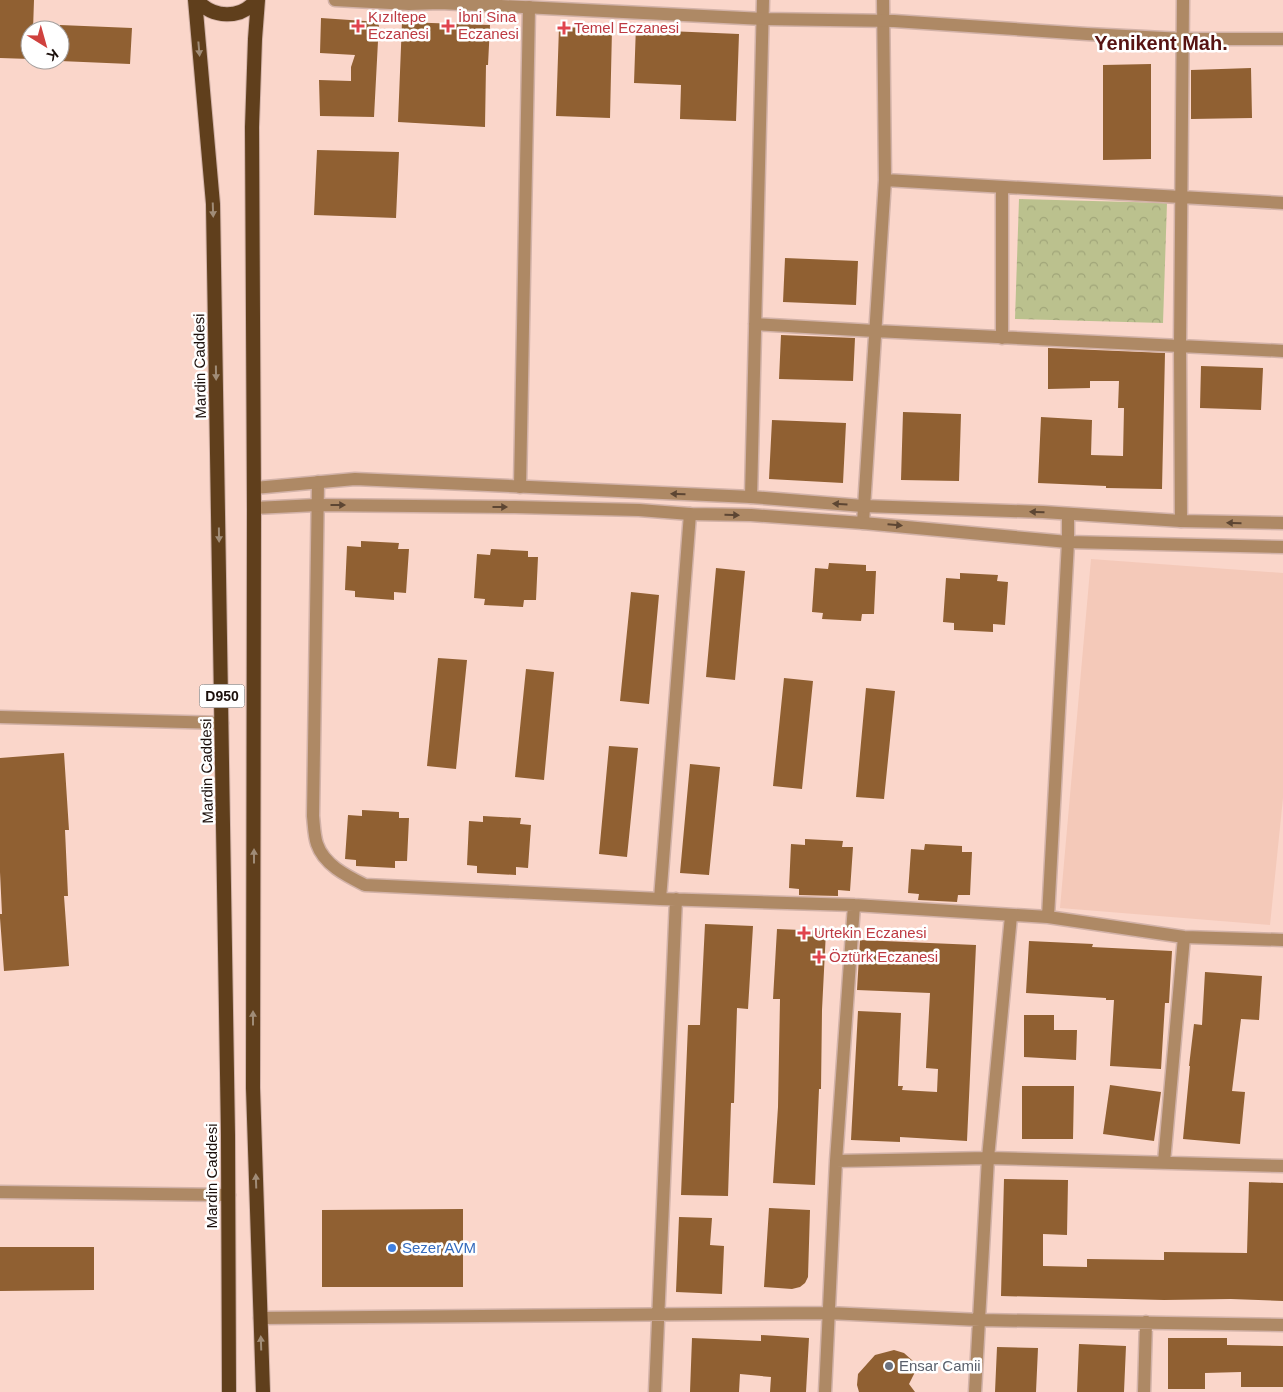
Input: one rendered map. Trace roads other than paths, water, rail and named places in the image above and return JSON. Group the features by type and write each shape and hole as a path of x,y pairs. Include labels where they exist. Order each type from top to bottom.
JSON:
{"highway":[{"name":"Mardin Caddesi","path":"196,0 211,12 223,15 234,14 244,10 257,0"},
{"name":"Mardin Caddesi","path":"196,0 213,204 229,1195 230,1392"},
{"name":"Mardin Caddesi","path":"257,0 252,127 254,488 253,1088 262,1392"}],"street":[{"path":"335,0 529,7 764,19 882,21 1183,39 1283,39"},
{"path":"751,497 763,0"},
{"path":"863,522 884,180 882,0"},
{"path":"1181,521 1180,346 1183,0"},
{"path":"520,487 529,7"},
{"path":"884,180 1283,203"},
{"path":"1002,187 1002,338"},
{"path":"755,324 1283,351"},
{"path":"254,488 355,479 751,497 864,506 1283,524"},
{"path":"318,482 313,816 317,845 325,857 337,870 365,885 676,900 854,905 1048,917 1184,937 1283,940"},
{"path":"254,508 317,505 638,510 863,522 1068,542 1283,547"},
{"path":"660,899 690,514"},
{"path":"1048,917 1068,514"},
{"path":"0,717 222,723"},
{"path":"654,1392 676,900"},
{"path":"825,1392 836,1161 854,905"},
{"path":"975,1392 988,1158 1011,916"},
{"path":"1164,1162 1184,937"},
{"path":"836,1161 988,1158 1283,1166"},
{"path":"0,1192 229,1195"},
{"path":"260,1318 658,1316 828,1313 980,1320 1283,1325"},
{"path":"1144,1392 1146,1322"}],"place":[{"name":"Kızıltepe Eczanesi","path":"358,26"},
{"name":"İbni Sina Eczanesi","path":"448,26"},
{"name":"Temel Eczanesi","path":"564,28"},
{"name":"Urtekin Eczanesi","path":"804,933"},
{"name":"Öztürk Eczanesi","path":"819,957"},
{"name":"Sezer AVM","path":"392,1248"},
{"name":"Ensar Camii","path":"889,1366"}],"district":[{"name":"Yenikent Mah.","path":"1161,43"}]}
